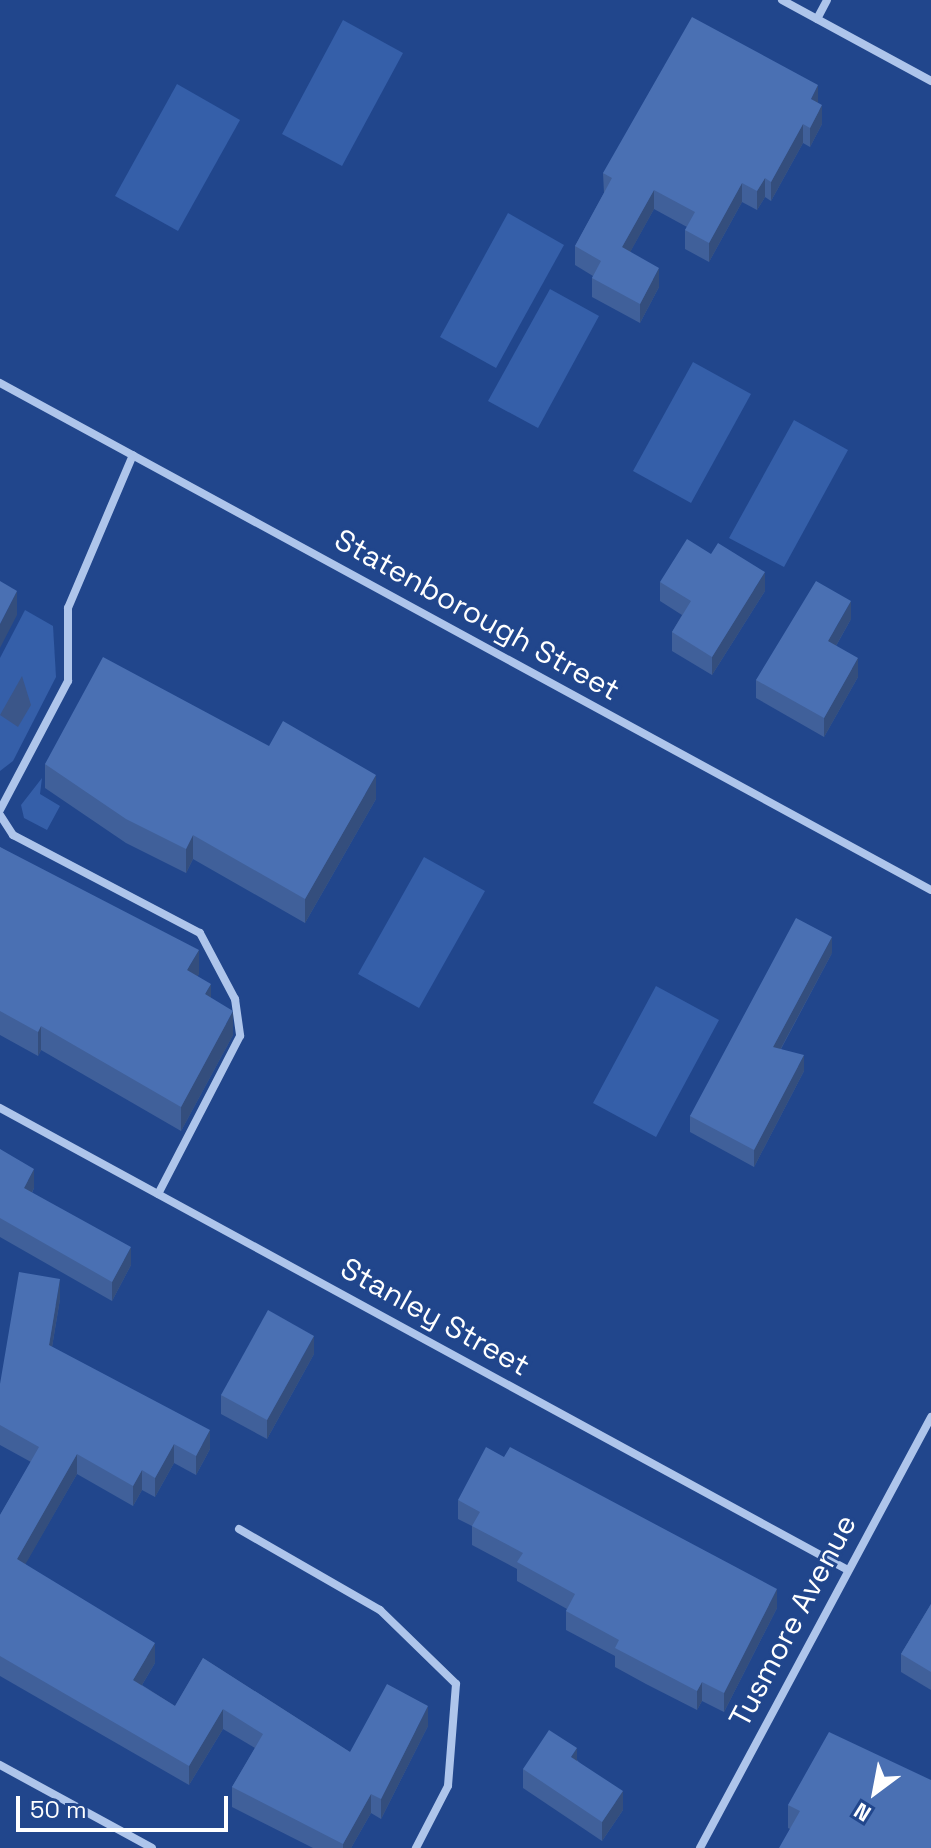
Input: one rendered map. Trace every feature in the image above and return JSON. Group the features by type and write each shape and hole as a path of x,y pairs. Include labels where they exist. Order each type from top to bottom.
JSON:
{"street":[{"path":"782,0 931,81"},
{"path":"817,19 827,0"},
{"name":"Statenborough Street","path":"0,383 931,890"},
{"path":"133,455 68,608 68,681 0,812 13,835 200,933 235,999 240,1036 158,1194"},
{"name":"Stanley Street","path":"0,1108 846,1569"},
{"name":"Tusmore Avenue","path":"700,1848 846,1569 931,1417"},
{"path":"239,1529 380,1610 456,1684 448,1786 416,1848"},
{"path":"0,1765 152,1848"}],"shaded area":[{"path":"343,20 403,53 342,166 282,134"},
{"path":"177,84 240,120 178,231 115,196"},
{"path":"508,213 564,245 496,368 440,337"},
{"path":"550,289 599,316 538,428 488,401"},
{"path":"693,362 751,394 691,503 633,471"},
{"path":"794,420 848,450 784,567 729,538"},
{"path":"25,610 53,626 56,677 13,761 0,771 0,658"},
{"path":"22,676 31,705 18,727 0,715"},
{"path":"42,778 40,794 60,806 47,830 24,818 21,805"},
{"path":"424,857 485,891 419,1008 358,974"},
{"path":"656,986 719,1020 656,1137 593,1103"}],"building":[{"path":"692,17 818,85 811,99 822,105 810,128 803,124 771,182 765,178 757,191 742,183 709,243 685,230 695,212 654,190 622,247 659,268 640,304 592,278 601,261 575,246 612,178 603,173"},
{"path":"687,539 711,554 718,543 765,572 712,657 672,632 691,601 660,582"},
{"path":"0,581 17,591 0,624"},
{"path":"816,581 851,601 828,641 858,658 824,718 756,680"},
{"path":"103,657 269,746 283,721 376,775 305,899 193,835 186,849 126,819 45,764"},
{"path":"0,847 199,950 187,970 211,984 205,994 233,1011 181,1107 41,1026 38,1032 0,1011"},
{"path":"796,918 832,937 773,1047 804,1055 754,1150 690,1116"},
{"path":"0,1149 34,1169 24,1188 131,1247 112,1282 0,1218"},
{"path":"19,1272 60,1279 49,1345 210,1430 196,1456 174,1444 155,1478 142,1470 133,1486 77,1454 17,1559 155,1643 133,1680 175,1706 203,1658 350,1752 387,1684 428,1706 381,1799 371,1794 343,1844 232,1787 263,1734 223,1709 189,1766 0,1656 0,1515 39,1447 0,1425 0,1384"},
{"path":"268,1310 314,1336 267,1420 221,1395"},
{"path":"486,1447 504,1457 510,1447 777,1589 724,1693 702,1682 697,1691 615,1648 619,1640 566,1611 575,1594 517,1562 523,1553 472,1526 480,1512 458,1500"},
{"path":"931,1604 931,1672 901,1654"},
{"path":"549,1730 577,1748 571,1757 623,1791 602,1822 523,1769"},
{"path":"829,1732 931,1780 931,1848 779,1848 800,1811 788,1805"}]}
